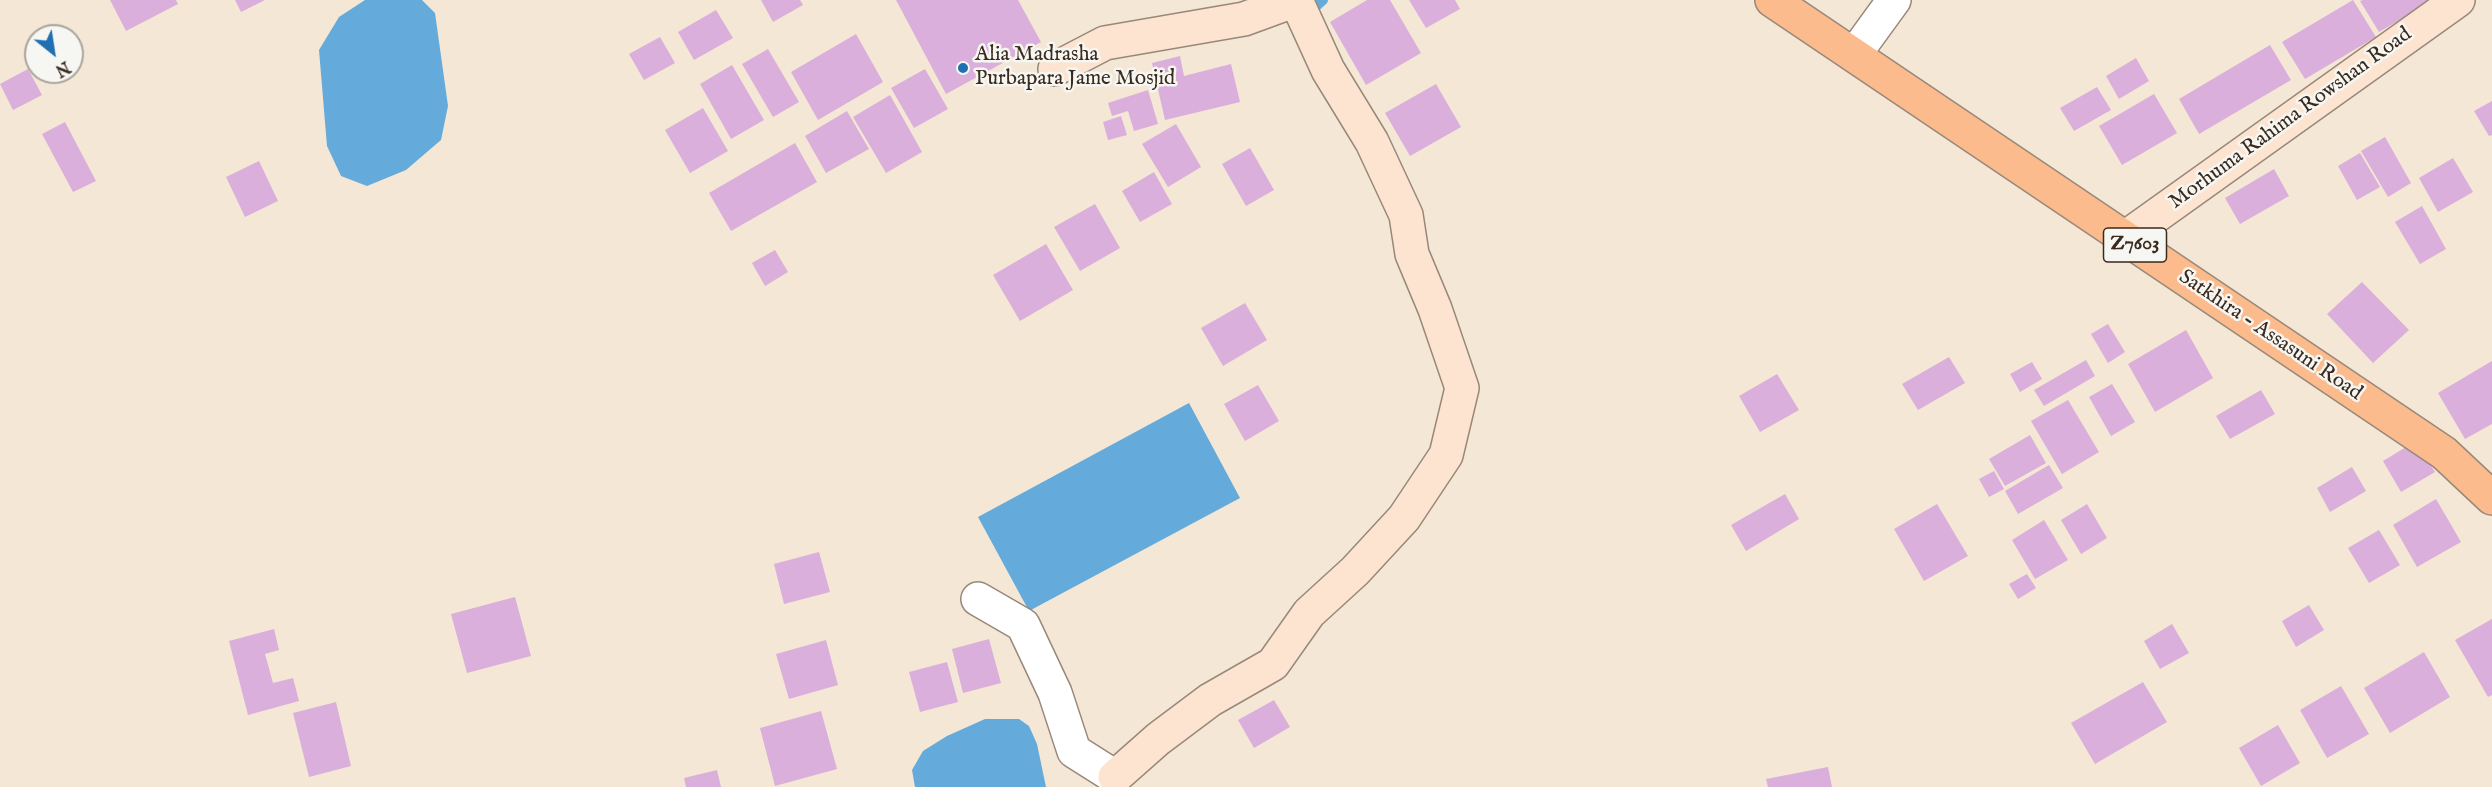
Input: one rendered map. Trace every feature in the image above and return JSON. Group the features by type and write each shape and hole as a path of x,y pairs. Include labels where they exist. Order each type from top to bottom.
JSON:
{"main road":[{"path":"1054,69 1105,43 1244,19 1296,0 1328,70 1372,142 1406,215 1412,254 1435,309 1462,388 1446,455 1404,518 1355,571 1309,613 1273,664 1210,700 1158,739 1115,777"},
{"name":"Satkhira - Assasuni Road","path":"1772,0 2444,453 2492,498"},
{"name":"Morhuma Rahima Rowshan Road","path":"2125,238 2458,0"}],"street":[{"path":"1854,56 1894,0"},
{"path":"978,599 1023,625 1055,693 1074,751 1115,777"}],"water":[{"path":"365,0 422,0 435,13 448,106 441,140 406,170 367,186 341,176 327,146 319,50 339,17"},
{"path":"1189,403 1240,498 1029,611 978,517"},
{"path":"985,719 1019,719 1029,726 1037,744 1046,787 915,787 912,770 923,751 947,736"}],"building":[{"path":"110,0 176,0 178,4 126,31"},
{"path":"235,0 265,0 241,12"},
{"path":"761,0 800,0 803,5 773,22"},
{"name":"Alia Madrasha Purbapara Jame Mosjid","path":"896,0 1018,0 1041,42 946,94"},
{"path":"1367,0 1390,0 1421,53 1366,85 1330,22"},
{"path":"1409,0 1455,0 1460,9 1426,28"},
{"path":"2353,0 2376,37 2305,79 2282,42"},
{"path":"2434,0 2379,32 2360,1"},
{"path":"716,10 733,38 694,60 678,32"},
{"path":"856,34 883,82 818,120 791,72"},
{"path":"660,37 675,63 644,80 629,54"},
{"path":"2270,45 2291,80 2199,134 2179,99"},
{"path":"768,49 799,102 773,117 742,64"},
{"path":"1180,56 1184,76 1231,64 1240,102 1165,120 1152,63"},
{"path":"2136,58 2149,81 2119,99 2106,76"},
{"path":"732,65 764,120 731,139 700,84"},
{"path":"925,69 948,109 914,128 891,88"},
{"path":"24,71 24,84 36,84 42,95 13,110 0,84"},
{"path":"1436,84 1461,127 1410,156 1385,113"},
{"path":"2097,87 2111,110 2074,131 2060,108"},
{"path":"1148,90 1158,124 1134,131 1128,111 1112,116 1108,103"},
{"path":"2154,94 2177,133 2122,165 2099,126"},
{"path":"890,95 922,152 886,173 853,117"},
{"path":"2492,101 2492,135 2489,136 2474,111"},
{"path":"703,108 728,151 690,173 665,130"},
{"path":"847,111 869,149 826,173 805,136"},
{"path":"1121,116 1127,135 1108,140 1103,122"},
{"path":"65,122 96,181 73,192 42,134"},
{"path":"1176,124 1201,167 1168,187 1142,144"},
{"path":"2385,137 2411,183 2388,197 2361,151"},
{"path":"795,143 817,182 731,231 709,193"},
{"path":"1250,148 1274,190 1246,206 1222,164"},
{"path":"2360,153 2380,187 2357,200 2338,166"},
{"path":"2453,158 2473,192 2438,212 2419,178"},
{"path":"259,161 278,201 245,217 226,177"},
{"path":"2274,169 2289,196 2240,224 2225,198"},
{"path":"1154,172 1172,204 1140,222 1122,191"},
{"path":"1095,204 1120,248 1080,271 1054,227"},
{"path":"2422,206 2446,249 2420,264 2395,222"},
{"path":"1046,244 1073,290 1020,321 993,275"},
{"path":"775,250 788,272 765,286 752,263"},
{"path":"2362,282 2409,330 2373,363 2327,314"},
{"path":"1245,303 1267,340 1223,366 1201,328"},
{"path":"2108,324 2125,352 2108,363 2091,334"},
{"path":"2186,330 2213,378 2155,412 2128,364"},
{"path":"1949,357 1965,383 1918,410 1902,384"},
{"path":"2086,360 2095,376 2044,406 2034,390"},
{"path":"2492,361 2492,424 2465,439 2438,393"},
{"path":"2032,362 2042,379 2020,392 2010,374"},
{"path":"1777,374 1799,410 1760,432 1739,396"},
{"path":"2112,384 2135,422 2111,436 2089,397"},
{"path":"1258,385 1279,421 1245,441 1224,404"},
{"path":"2261,390 2275,414 2230,439 2216,416"},
{"path":"2068,400 2099,452 2062,474 2031,421"},
{"path":"2030,435 2046,463 2005,486 1989,459"},
{"path":"2416,441 2435,472 2401,492 2383,461"},
{"path":"2049,465 2063,488 2018,514 2005,491"},
{"path":"2352,467 2366,491 2330,512 2317,488"},
{"path":"1994,471 2004,489 1989,497 1979,479"},
{"path":"1785,494 1799,519 1746,551 1731,525"},
{"path":"2436,499 2461,542 2417,567 2393,525"},
{"path":"1937,504 1968,556 1924,581 1894,529"},
{"path":"2087,504 2107,538 2081,554 2061,520"},
{"path":"2044,520 2068,560 2035,579 2012,540"},
{"path":"2379,530 2400,565 2369,583 2348,548"},
{"path":"819,552 830,592 784,604 774,564"},
{"path":"2027,574 2036,588 2018,599 2009,584"},
{"path":"515,597 531,656 467,673 451,614"},
{"path":"2309,605 2324,630 2296,647 2282,621"},
{"path":"2492,619 2492,695 2488,697 2455,640"},
{"path":"2172,624 2189,653 2160,669 2144,641"},
{"path":"274,629 279,650 265,654 273,683 293,678 299,701 248,715 229,641"},
{"path":"989,639 1001,683 963,693 952,649"},
{"path":"826,640 838,685 789,699 776,654"},
{"path":"2424,652 2450,697 2390,733 2364,688"},
{"path":"947,662 958,702 920,712 909,672"},
{"path":"2143,682 2167,722 2095,764 2071,723"},
{"path":"2341,686 2369,734 2327,758 2300,710"},
{"path":"1274,700 1290,727 1254,748 1238,720"},
{"path":"336,702 351,766 309,777 293,713"},
{"path":"821,711 837,769 775,786 760,728"},
{"path":"2278,725 2300,763 2261,786 2239,748"},
{"path":"1828,767 1832,787 1768,787 1766,779"},
{"path":"717,770 721,787 686,787 684,778"}],"waterway":[{"path":"1316,16 1313,9 1323,0"}],"place":[{"name":"Alia Madrasha Purbapara Jame Mosjid","path":"963,68"}]}
